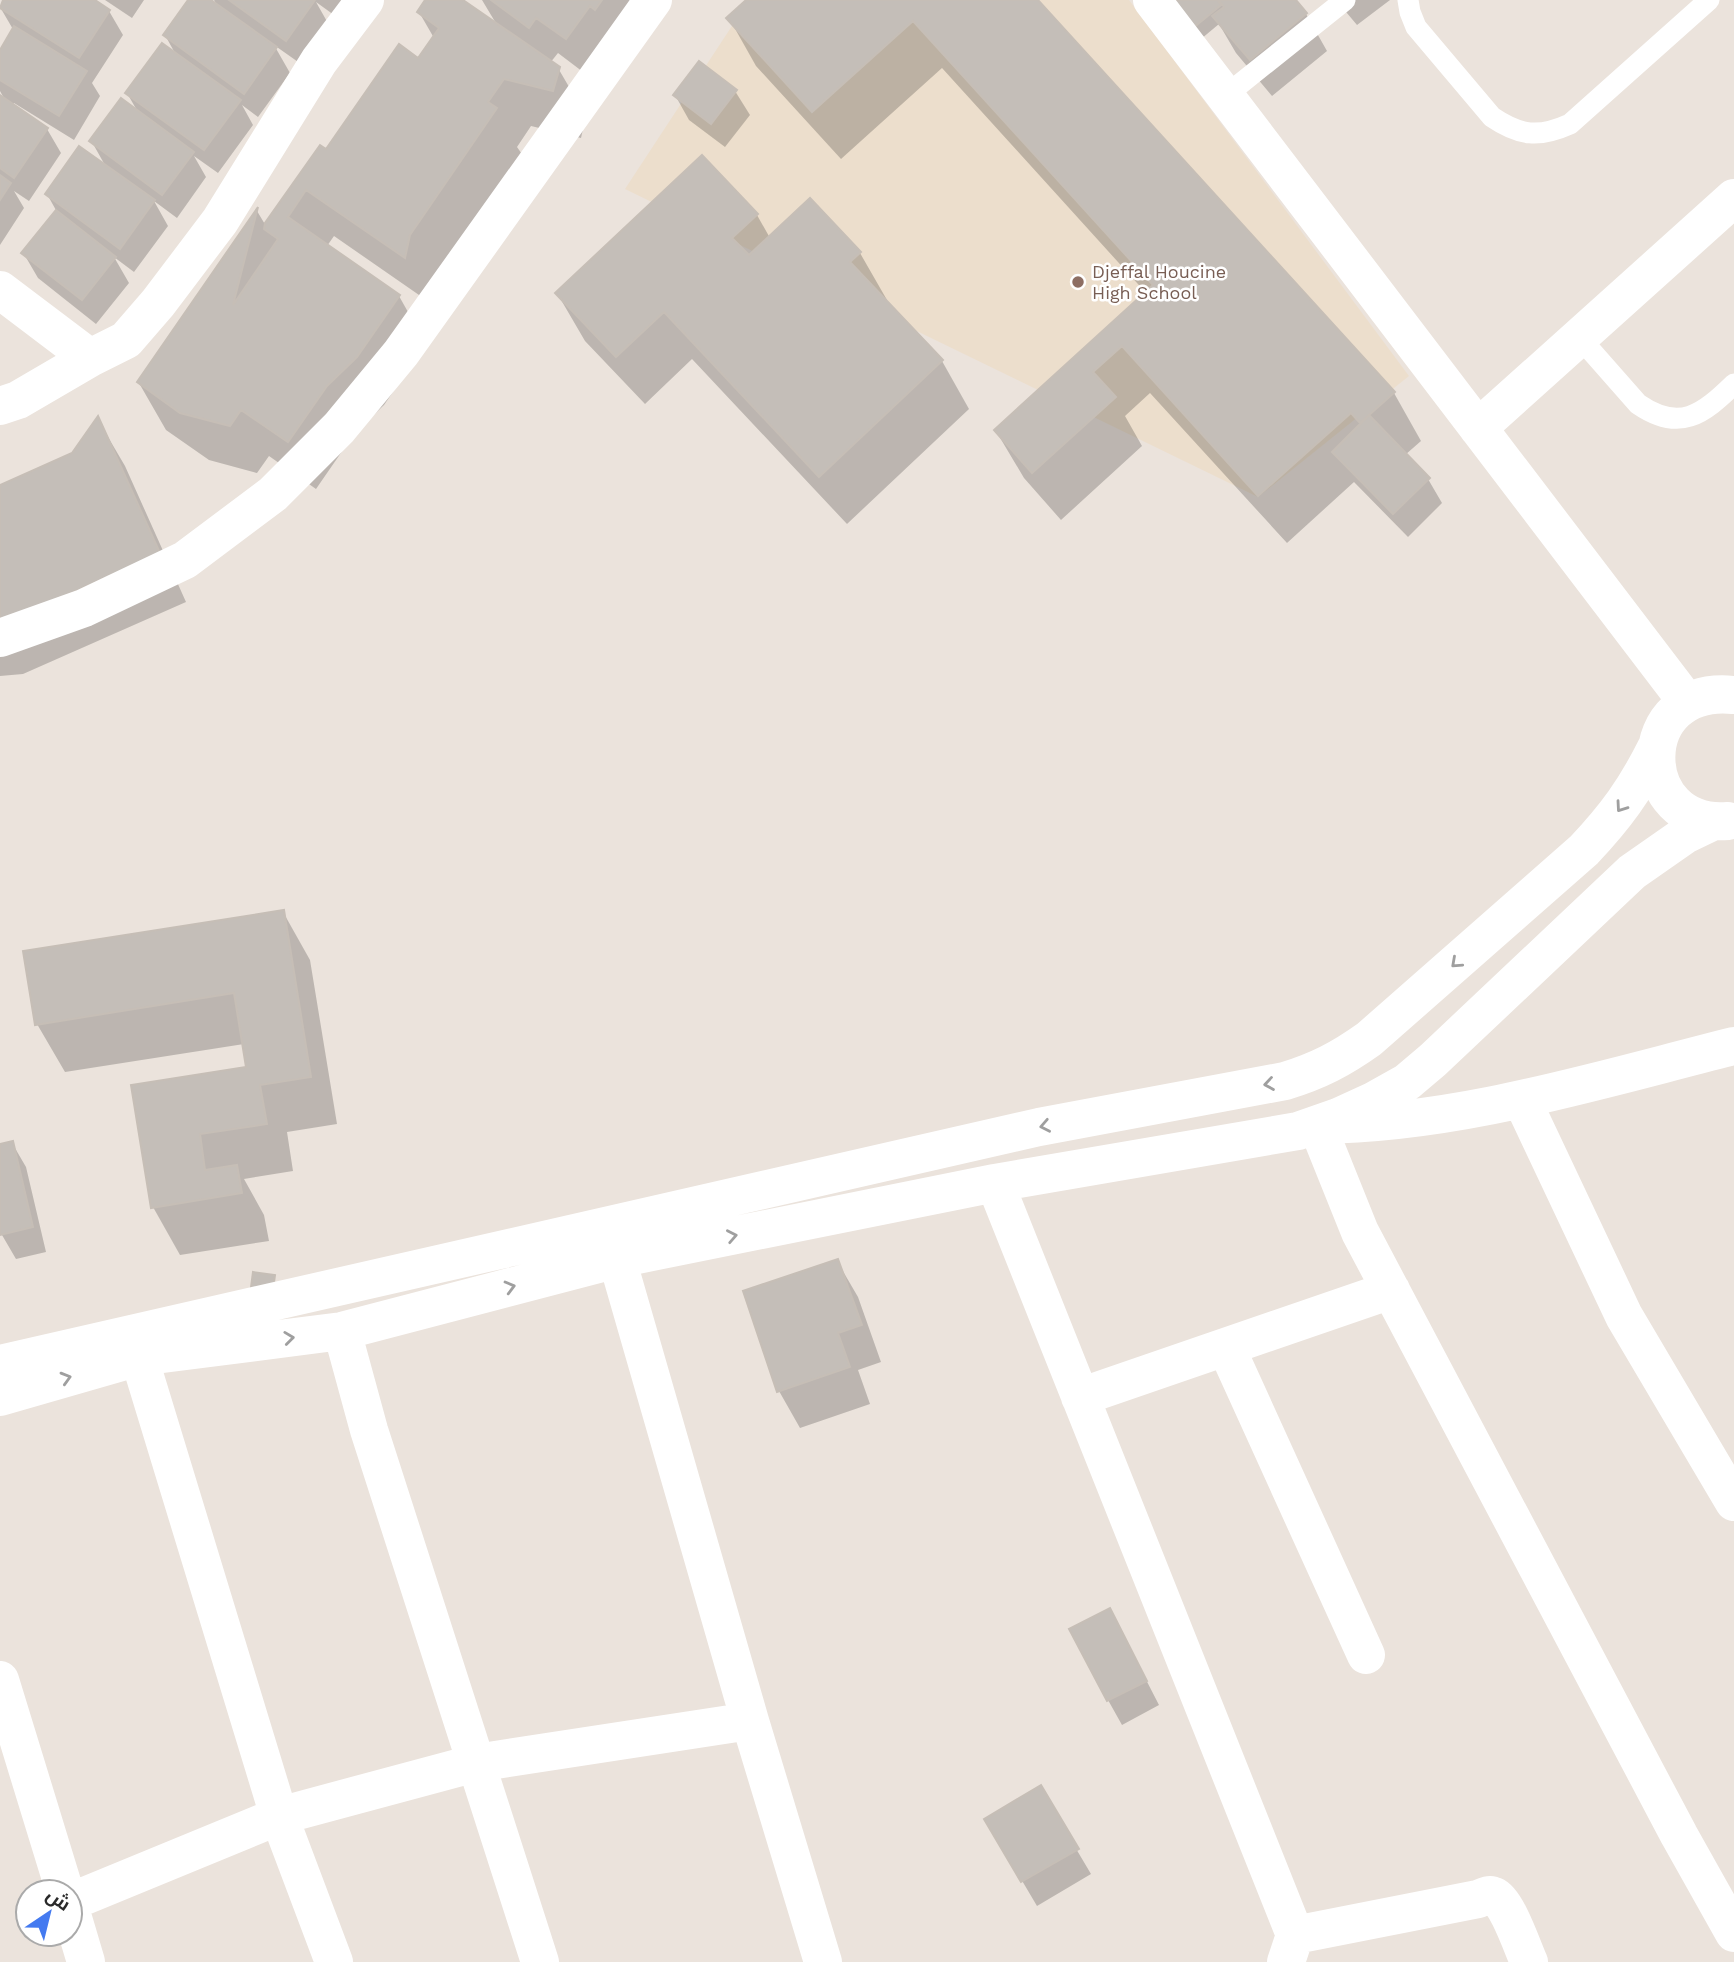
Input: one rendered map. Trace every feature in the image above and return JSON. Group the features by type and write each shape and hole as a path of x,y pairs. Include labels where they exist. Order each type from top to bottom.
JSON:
{"street":[{"path":"0,407 19,400 126,340 158,303 220,221 319,61 365,0"},
{"path":"0,638 84,608 185,560 273,494 339,428 401,352 653,0"},
{"path":"1152,0 1687,702"},
{"path":"1478,428 1734,198"},
{"path":"0,290 90,358"},
{"path":"0,1364 1026,1130 1285,1082 1315,1072 1343,1058 1370,1039 1584,850 1615,816 1638,783 1660,734 1676,710 1702,696 1718,693 1734,695"},
{"path":"1656,748 1656,765 1668,797 1695,817 1723,821"},
{"path":"0,1397 139,1357 342,1331 617,1259 995,1183 1256,1139 1317,1125 1373,1101 1406,1082 1433,1060 1632,872 1685,835 1723,821"},
{"path":"1317,1125 1399,1121 1522,1100 1734,1046"},
{"path":"1522,1100 1624,1316 1734,1502"},
{"path":"1317,1125 1360,1232 1679,1835 1734,1933"},
{"path":"995,1183 1080,1397 1290,1948 1494,1895 1501,1901 1511,1919 1529,1962"},
{"path":"617,1259 750,1721 823,1962"},
{"path":"1080,1397 1391,1290"},
{"path":"342,1331 369,1430 540,1962"},
{"path":"1226,1347 1366,1656"},
{"path":"139,1357 279,1816 334,1962"},
{"path":"0,1680 61,1878"},
{"path":"84,1896 279,1816 476,1763 750,1721"}],"lane":[{"path":"1225,96 1345,0"},
{"path":"1408,0 1416,27 1492,117 1519,132 1533,134 1552,132 1570,124 1709,0"},
{"path":"1579,337 1638,404 1663,416 1679,418 1696,415 1734,384"}],"shaded area":[{"name":"Djeffal Houcine High School","path":"749,0 1129,0 1409,376 1258,497 625,189"}],"building":[{"path":"3,0 95,0 110,10 79,58 0,8"},
{"path":"188,0 211,0 277,47 244,94 163,35"},
{"path":"229,0 315,0 286,41"},
{"path":"425,0 463,0 560,67 553,91 504,79 488,102 497,108 410,235 405,258 306,190 288,217 400,295 357,357 327,386 288,442 241,410 230,426 180,413 137,382 258,207 233,305 278,239 264,229 265,223 320,145 326,149 399,44 418,58 439,28 417,12"},
{"path":"491,0 602,0 595,10 590,6 566,39 536,18 529,28"},
{"path":"746,0 1038,0 1395,392 1360,423 1351,413 1258,496 1122,346 1093,372 1116,397 1032,473 994,430 1153,285 913,21 812,112 726,18"},
{"path":"1169,0 1217,0 1221,5 1193,28"},
{"path":"1219,0 1296,0 1307,13 1250,60 1212,16 1224,7"},
{"path":"14,26 87,71 59,116 0,80 0,50"},
{"path":"162,43 241,100 204,150 125,93"},
{"path":"699,61 737,90 711,124 673,95"},
{"path":"0,95 48,128 14,178 0,168"},
{"path":"121,98 194,152 162,195 89,141"},
{"path":"79,146 155,200 120,249 45,194"},
{"path":"702,155 758,214 732,238 749,255 810,198 861,252 850,262 943,360 819,477 664,312 616,357 555,293"},
{"path":"0,175 11,183 0,200"},
{"path":"56,210 116,257 82,300 21,253"},
{"path":"1369,415 1430,478 1393,514 1332,452"},
{"path":"98,416 160,553 0,625 0,485 72,453"},
{"path":"284,910 311,1077 260,1085 267,1124 200,1134 205,1170 237,1165 242,1193 151,1208 131,1085 246,1067 234,993 35,1025 23,951"},
{"path":"13,1141 33,1227 0,1235 0,1144"},
{"path":"838,1259 862,1325 838,1333 850,1367 777,1392 743,1291"},
{"path":"253,1272 275,1275 272,1297 250,1295"},
{"path":"1110,1608 1147,1681 1107,1701 1069,1629"},
{"path":"1041,1785 1079,1849 1021,1882 984,1819"}],"place":[{"name":"Djeffal Houcine High School","path":"1078,282"}]}
